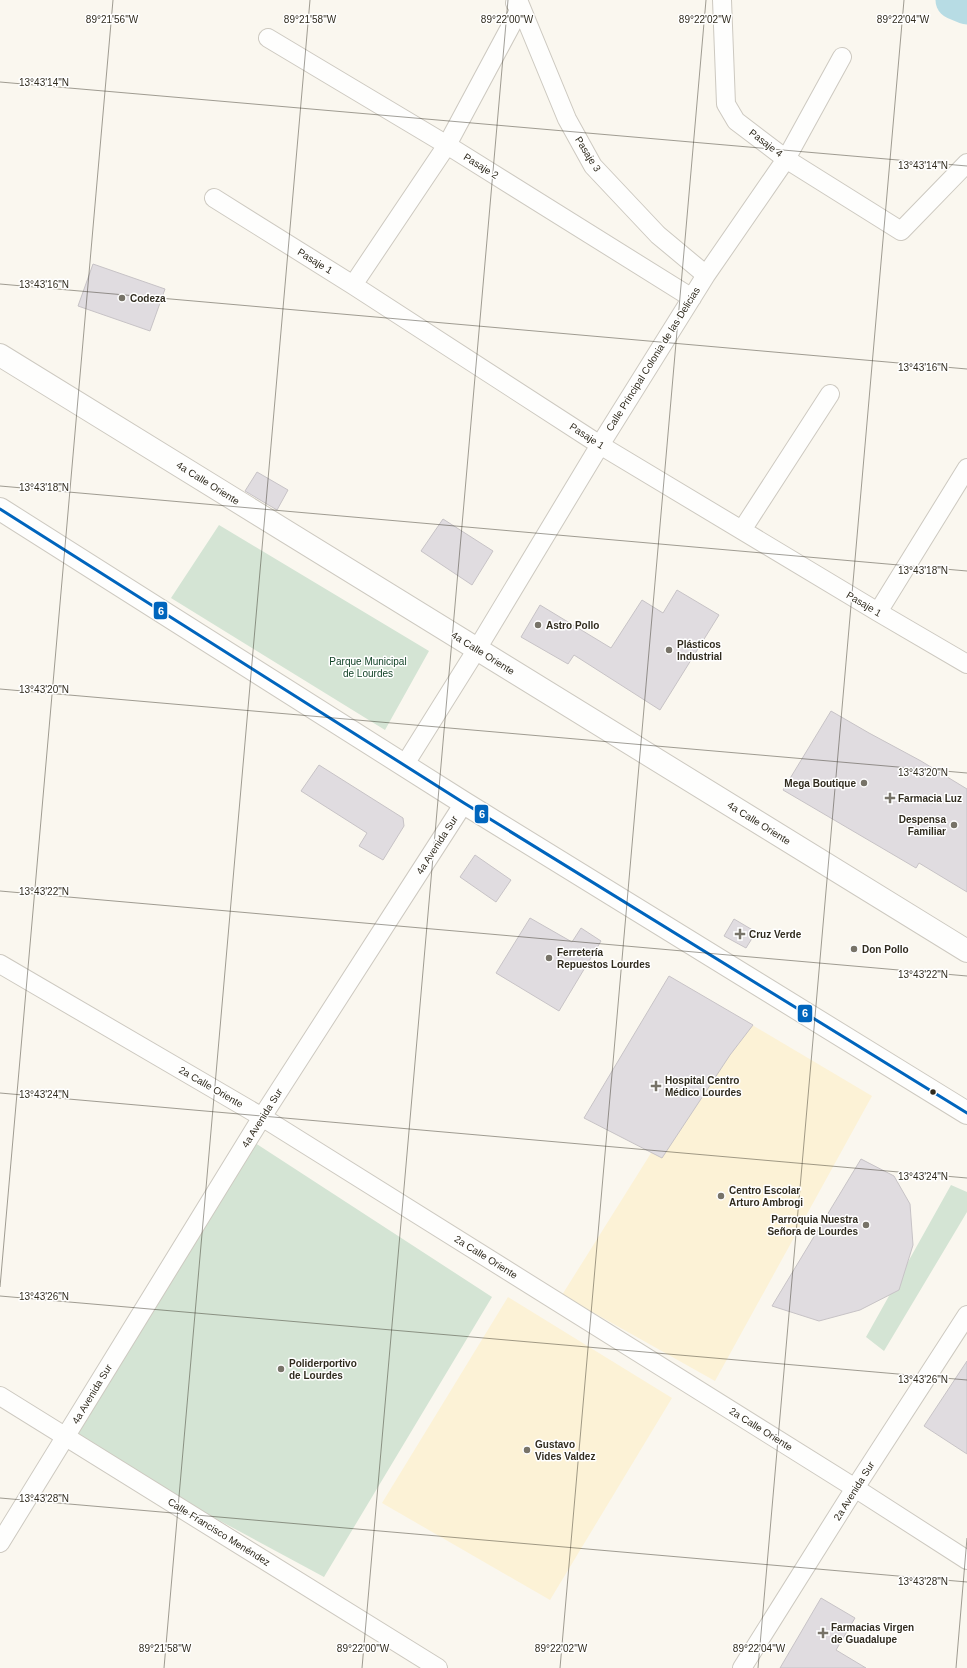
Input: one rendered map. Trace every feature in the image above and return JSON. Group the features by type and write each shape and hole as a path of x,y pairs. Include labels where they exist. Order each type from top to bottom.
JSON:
{"highway":[{"name":"4a Calle Oriente","path":"0,355 967,951"},
{"path":"0,510 405,764 464,803 967,1113"}],"street":[{"name":"Pasaje 4","path":"722,0 726,104 736,121 786,159 901,231 967,163"},
{"path":"353,285 447,145 517,2"},
{"name":"Pasaje 3","path":"517,2 567,119 594,166 658,235 706,275"},
{"name":"Pasaje 2","path":"268,38 447,145 692,298"},
{"name":"Calle Principal Colonia de las Delicias","path":"405,764 706,275 786,159 842,57"},
{"name":"Pasaje 1","path":"214,198 353,285 600,445 967,664"},
{"path":"742,530 830,394"},
{"path":"878,612 967,468"},
{"name":"4a Avenida Sur","path":"0,1543 262,1117 464,803"},
{"name":"2a Calle Oriente","path":"0,964 262,1117 855,1488 967,1560"},
{"name":"2a Avenida Sur","path":"742,1668 855,1488 967,1315"},
{"name":"Calle Francisco Menéndez","path":"0,1396 438,1668"}],"shaded area":[{"name":"Centro Escolar Arturo Ambrogi","path":"737,1016 872,1096 715,1381 562,1295"},
{"name":"Gustavo Vides Valdez","path":"508,1297 672,1398 550,1600 382,1503"}],"green space":[{"name":"Parque Municipal de Lourdes","path":"219,525 429,651 385,730 171,598"},
{"name":"Poliderportivo de Lourdes","path":"246,1137 492,1297 324,1577 72,1441"},
{"path":"951,1185 967,1192 967,1212 884,1351 866,1337"}],"building":[{"name":"Codeza","path":"93,264 165,289 150,331 78,306"},
{"path":"257,472 288,490 277,510 245,491"},
{"path":"443,519 493,551 472,585 421,551"},
{"path":"677,590 719,615 660,710 574,655 568,664 521,637 540,605 611,648 642,600 663,613"},
{"path":"831,711 921,761 967,789 967,892 919,863 916,868 783,790"},
{"path":"319,765 403,818 404,826 383,860 359,846 367,833 301,791"},
{"path":"475,855 511,880 496,902 460,877"},
{"name":"Ferretería Repuestos Lourdes","path":"530,918 572,942 581,928 601,941 559,1011 496,973"},
{"name":"Cruz Verde","path":"734,919 756,932 746,948 724,936"},
{"name":"Hospital Centro Médico Lourdes","path":"669,976 753,1025 730,1055 662,1158 584,1118"},
{"name":"Parroquia Nuestra Señora de Lourdes","path":"861,1159 894,1176 910,1204 913,1245 899,1290 860,1310 819,1321 772,1306"},
{"path":"967,1361 967,1454 924,1426"},
{"path":"821,1598 855,1618 836,1650 866,1668 780,1668"}],"waterway":[{"path":"955,0 967,5"}],"transit line":[{"name":"6","path":"0,509 464,803 967,1113"}],"place":[{"name":"Codeza","path":"122,298"},
{"name":"Astro Pollo","path":"538,625"},
{"name":"Plásticos Industrial","path":"669,650"},
{"name":"Mega Boutique","path":"864,783"},
{"name":"Farmacia Luz","path":"890,798"},
{"name":"Despensa Familiar","path":"954,825"},
{"name":"Cruz Verde","path":"740,934"},
{"name":"Don Pollo","path":"854,949"},
{"name":"Ferretería Repuestos Lourdes","path":"549,958"},
{"name":"Hospital Centro Médico Lourdes","path":"656,1086"},
{"name":"Centro Escolar Arturo Ambrogi","path":"721,1196"},
{"name":"Parroquia Nuestra Señora de Lourdes","path":"866,1225"},
{"name":"Poliderportivo de Lourdes","path":"281,1369"},
{"name":"Gustavo Vides Valdez","path":"527,1450"},
{"name":"Farmacias Virgen de Guadalupe","path":"823,1633"}]}
